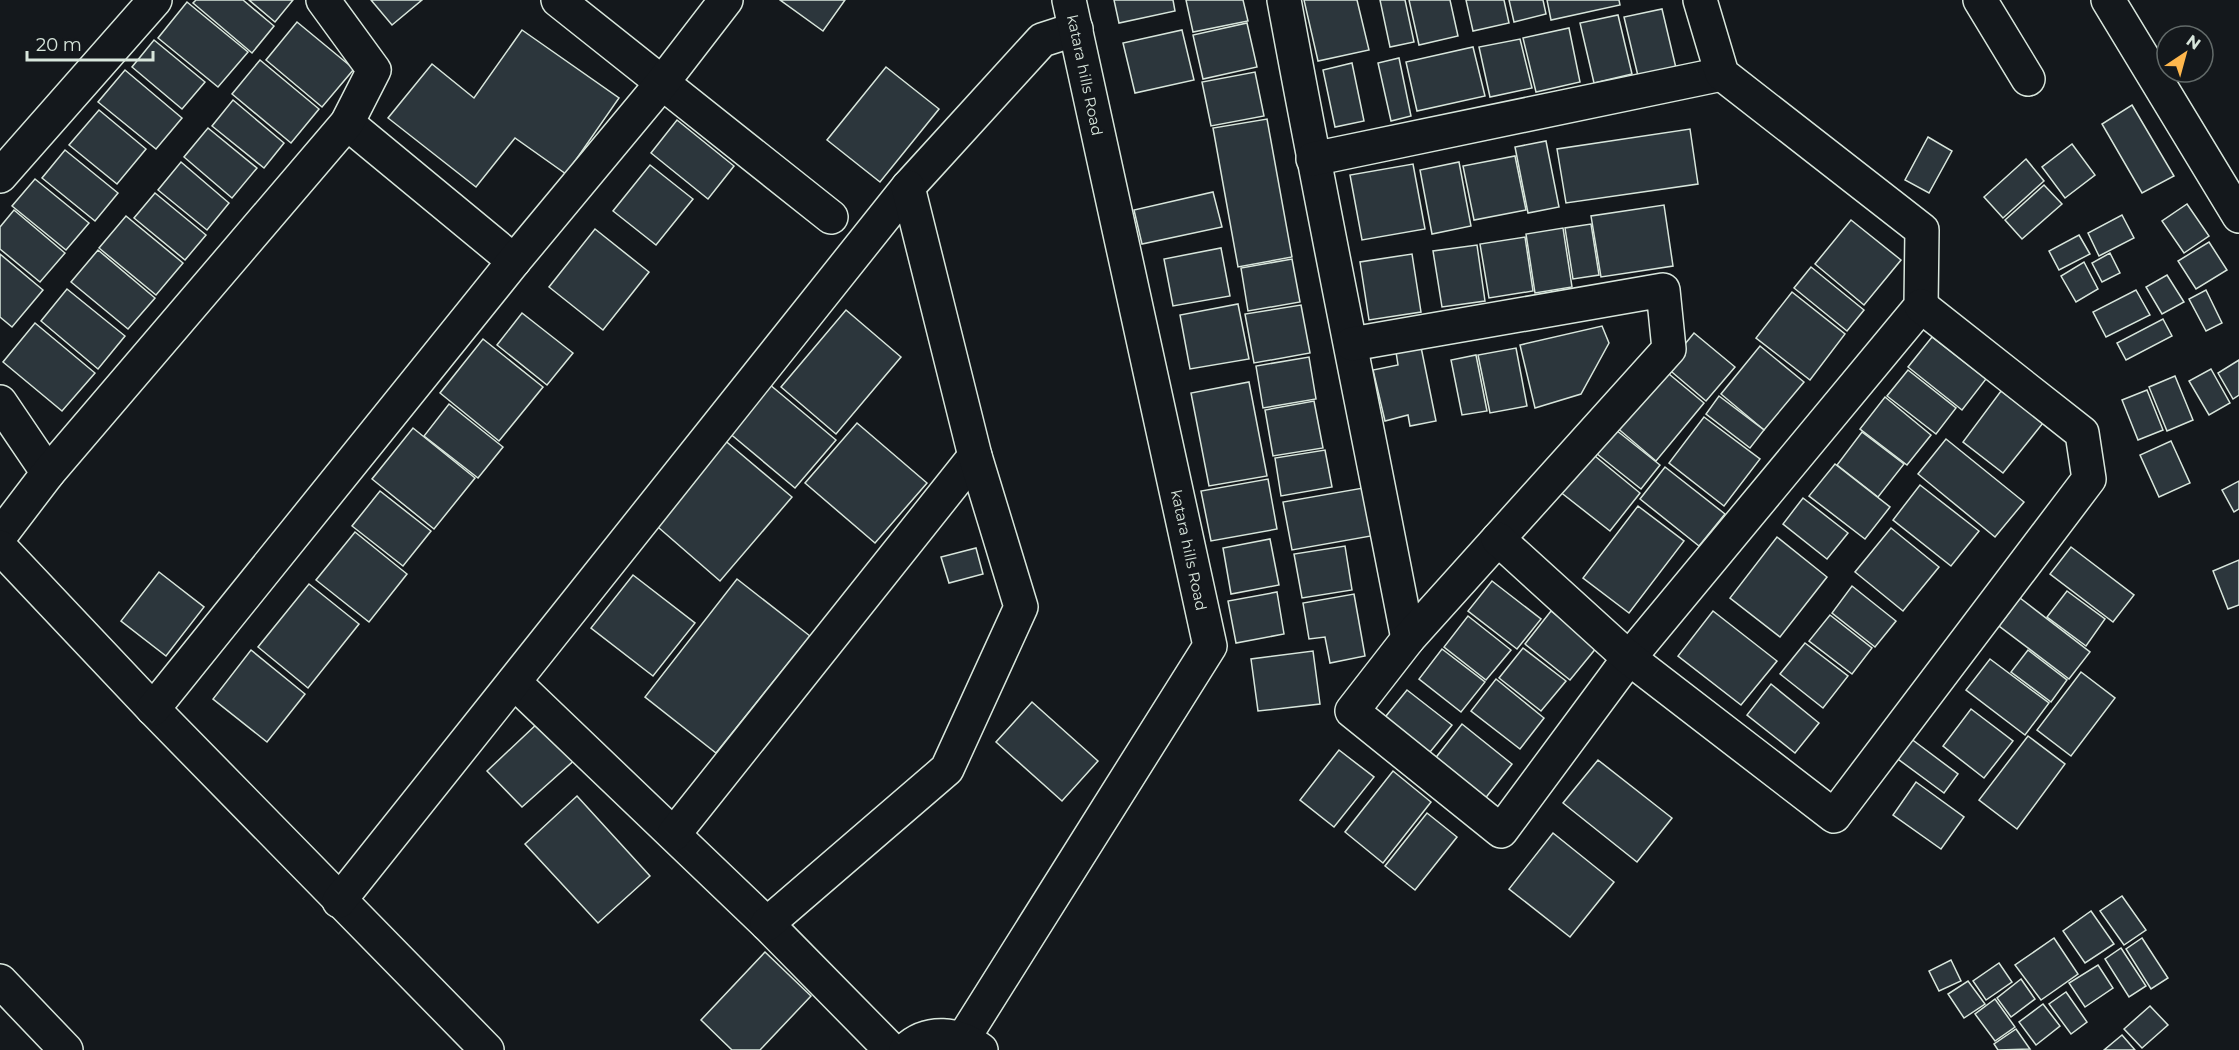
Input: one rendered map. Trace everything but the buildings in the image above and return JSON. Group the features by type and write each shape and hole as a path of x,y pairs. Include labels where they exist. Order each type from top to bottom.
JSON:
{"street":[{"path":"0,176 154,0"},
{"path":"0,536 48,473 347,123 374,70 323,0"},
{"path":"558,0 831,217"},
{"path":"153,709 514,261 662,83 726,0"},
{"path":"1284,0 1313,159 1352,344 1408,639"},
{"path":"1352,344 1663,290 1669,349 1408,639 1352,711 1501,831 1629,658 1921,306 1922,231 1722,74 1700,0"},
{"path":"1980,0 2028,79"},
{"path":"2108,0 2239,216"},
{"path":"339,901 908,187 1042,40 1072,15"},
{"name":"katara hills Road","path":"972,1044 1210,646 1072,15"},
{"path":"1313,159 1722,74"},
{"path":"347,123 514,261"},
{"path":"767,924 947,769 1021,607 975,456 908,187"},
{"path":"1498,538 1629,658 1834,816 2089,479 2082,433 1921,306"},
{"path":"0,402 48,473"},
{"path":"674,834 975,456"},
{"path":"0,547 153,709 487,1050"},
{"path":"514,682 767,924 891,1050"},
{"path":"0,981 66,1050"},
{"path":"906,1050 927,1037 945,1035 972,1044"}]}
